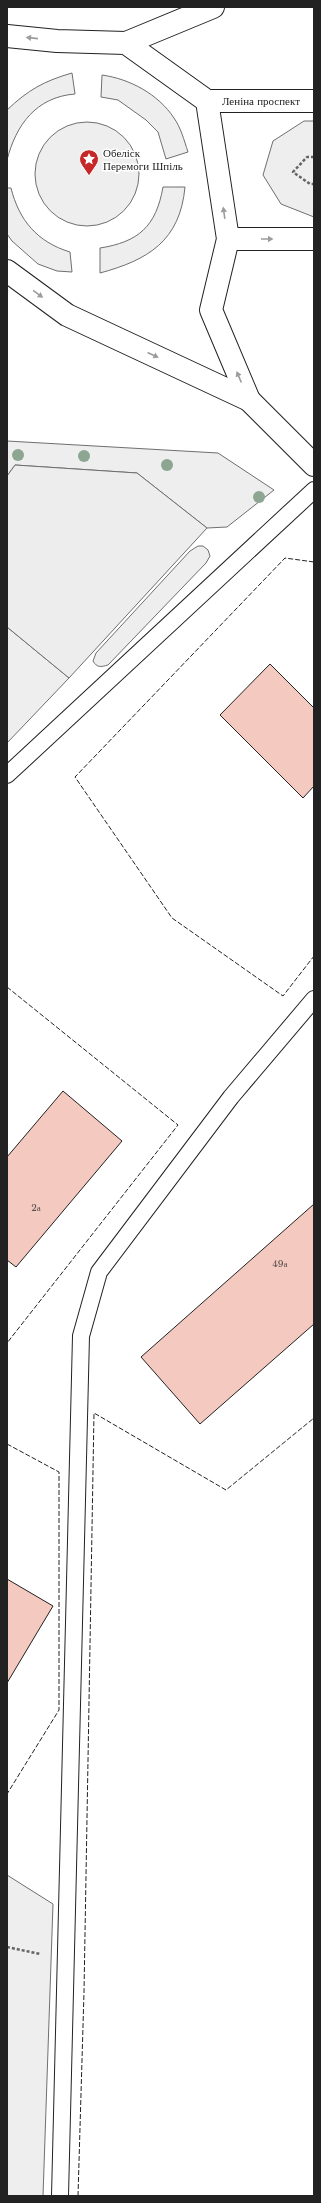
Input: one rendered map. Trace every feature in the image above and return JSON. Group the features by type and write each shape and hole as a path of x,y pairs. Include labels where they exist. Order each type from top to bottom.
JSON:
{"street":[{"path":"7,36 56,41 126,43 213,7"},
{"path":"126,43 207,101 228,239 211,310 248,400"},
{"name":"Леніна проспект","path":"207,101 314,101"},
{"path":"228,239 314,239"},
{"path":"7,271 67,315 248,400 314,465"}],"lane":[{"path":"7,775 314,490"},
{"path":"60,2196 81,1336 99,1272 231,1097 314,999"}],"path":[{"path":"314,157 307,157 293,172 310,184 314,184"},
{"path":"7,1946 66,1961"}],"shaded area":[{"path":"72,73 75,94 61,96 49,101 30,115 16,135 7,160 7,110 37,87 53,79"},
{"path":"102,75 133,84 152,95 160,102 176,122 188,152 166,159 158,132 146,120 118,100 101,97"},
{"path":"304,121 314,121 314,217 281,204 263,175 273,141"},
{"path":"87,122 107,126 124,137 135,154 139,174 135,194 124,211 107,222 87,226 67,222 50,211 39,194 35,174 39,154 50,137 67,126"},
{"path":"163,187 185,187 182,206 169,235 147,254 133,262 100,273 100,248 125,242 135,237 143,230 156,213"},
{"path":"7,188 11,188 14,200 24,220 31,228 48,242 58,248 70,252 72,272 57,271 38,264 12,241 7,234"},
{"path":"7,441 218,453 274,490 227,527 207,528 137,473 15,465 7,476"},
{"path":"15,465 137,473 207,528 69,678 7,627 7,476"},
{"path":"198,546 203,546 208,550 210,556 206,563 108,665 96,665 93,661 96,653 190,551"},
{"path":"7,627 69,678 7,743"},
{"path":"7,1875 53,1904 43,2196 7,2196"}],"building":[{"path":"270,664 314,708 314,786 303,798 220,715"},
{"path":"63,1091 122,1141 16,1267 7,1260 7,1157"},
{"path":"314,1204 314,1324 200,1424 141,1357"},
{"path":"7,1579 53,1606 7,1683"}],"fence":[{"path":"314,562 285,558 75,777 172,918 283,996 314,956"},
{"path":"7,987 178,1125 7,1343"},
{"path":"78,2196 84,1992 94,1413 226,1490 314,1418"},
{"path":"7,1444 59,1472 59,1710 7,1794"}],"place":[{"name":"Обеліск Перемоги Шпіль","path":"89,176"}]}
